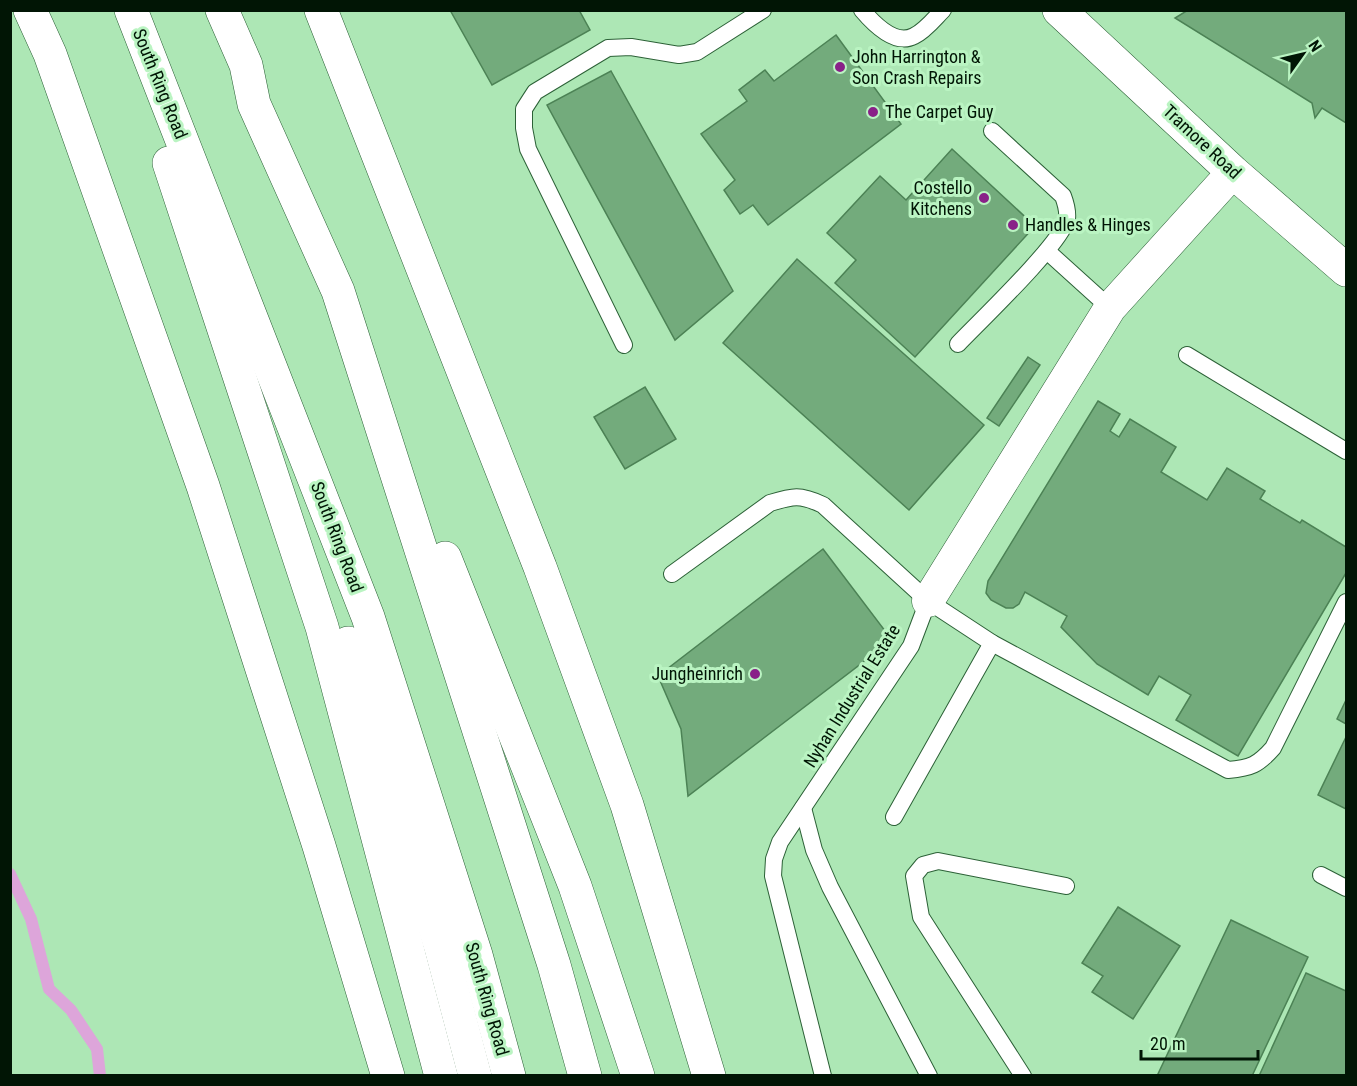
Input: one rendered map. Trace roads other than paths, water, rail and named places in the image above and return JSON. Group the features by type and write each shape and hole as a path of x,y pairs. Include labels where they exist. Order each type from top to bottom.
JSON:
{"main road":[{"path":"30,10 50,54 203,486 319,846 388,1076"},
{"path":"119,10 322,627 441,1076"},
{"name":"South Ring Road","path":"131,10 368,617 476,955 509,1076"},
{"path":"222,10 246,65 254,104 338,291 575,886 638,1076"},
{"path":"321,10 540,567 627,805 709,1076"},
{"name":"Tramore Road","path":"1059,10 1233,172 1347,270"},
{"path":"241,288 441,948 475,1076"},
{"path":"338,291 554,965 585,1076"}],"street":[{"path":"927,601 1110,308 1233,172"}],"lane":[{"path":"624,345 528,149 524,128 524,109 535,92 608,48 631,47 679,55 697,52 763,10"},
{"path":"862,10 887,33 901,38 914,36 943,10"},
{"path":"958,344 1047,251 1067,218 1063,196 992,131"},
{"path":"1047,251 1110,308"},
{"path":"1187,355 1347,451"},
{"path":"672,574 770,504 787,498 805,497 823,505 927,601 992,643 1228,770 1260,763 1273,748 1347,602"},
{"name":"Nyhan Industrial Estate","path":"822,1076 772,876 774,859 780,842 910,646 927,601"},
{"path":"894,817 992,643"},
{"path":"803,808 814,850 830,887 929,1076"},
{"path":"1023,1076 921,917 914,876 923,865 938,861 1066,886"},
{"path":"1321,875 1347,888"}],"waterway":[{"path":"10,874 31,919 49,989 71,1010 97,1049 100,1076"}],"place":[{"name":"John Harrington & Son Crash Repairs","path":"840,67"},
{"name":"The Carpet Guy","path":"873,112"},
{"name":"Costello Kitchens","path":"984,198"},
{"name":"Handles & Hinges","path":"1013,225"},
{"name":"Jungheinrich","path":"755,674"}]}
